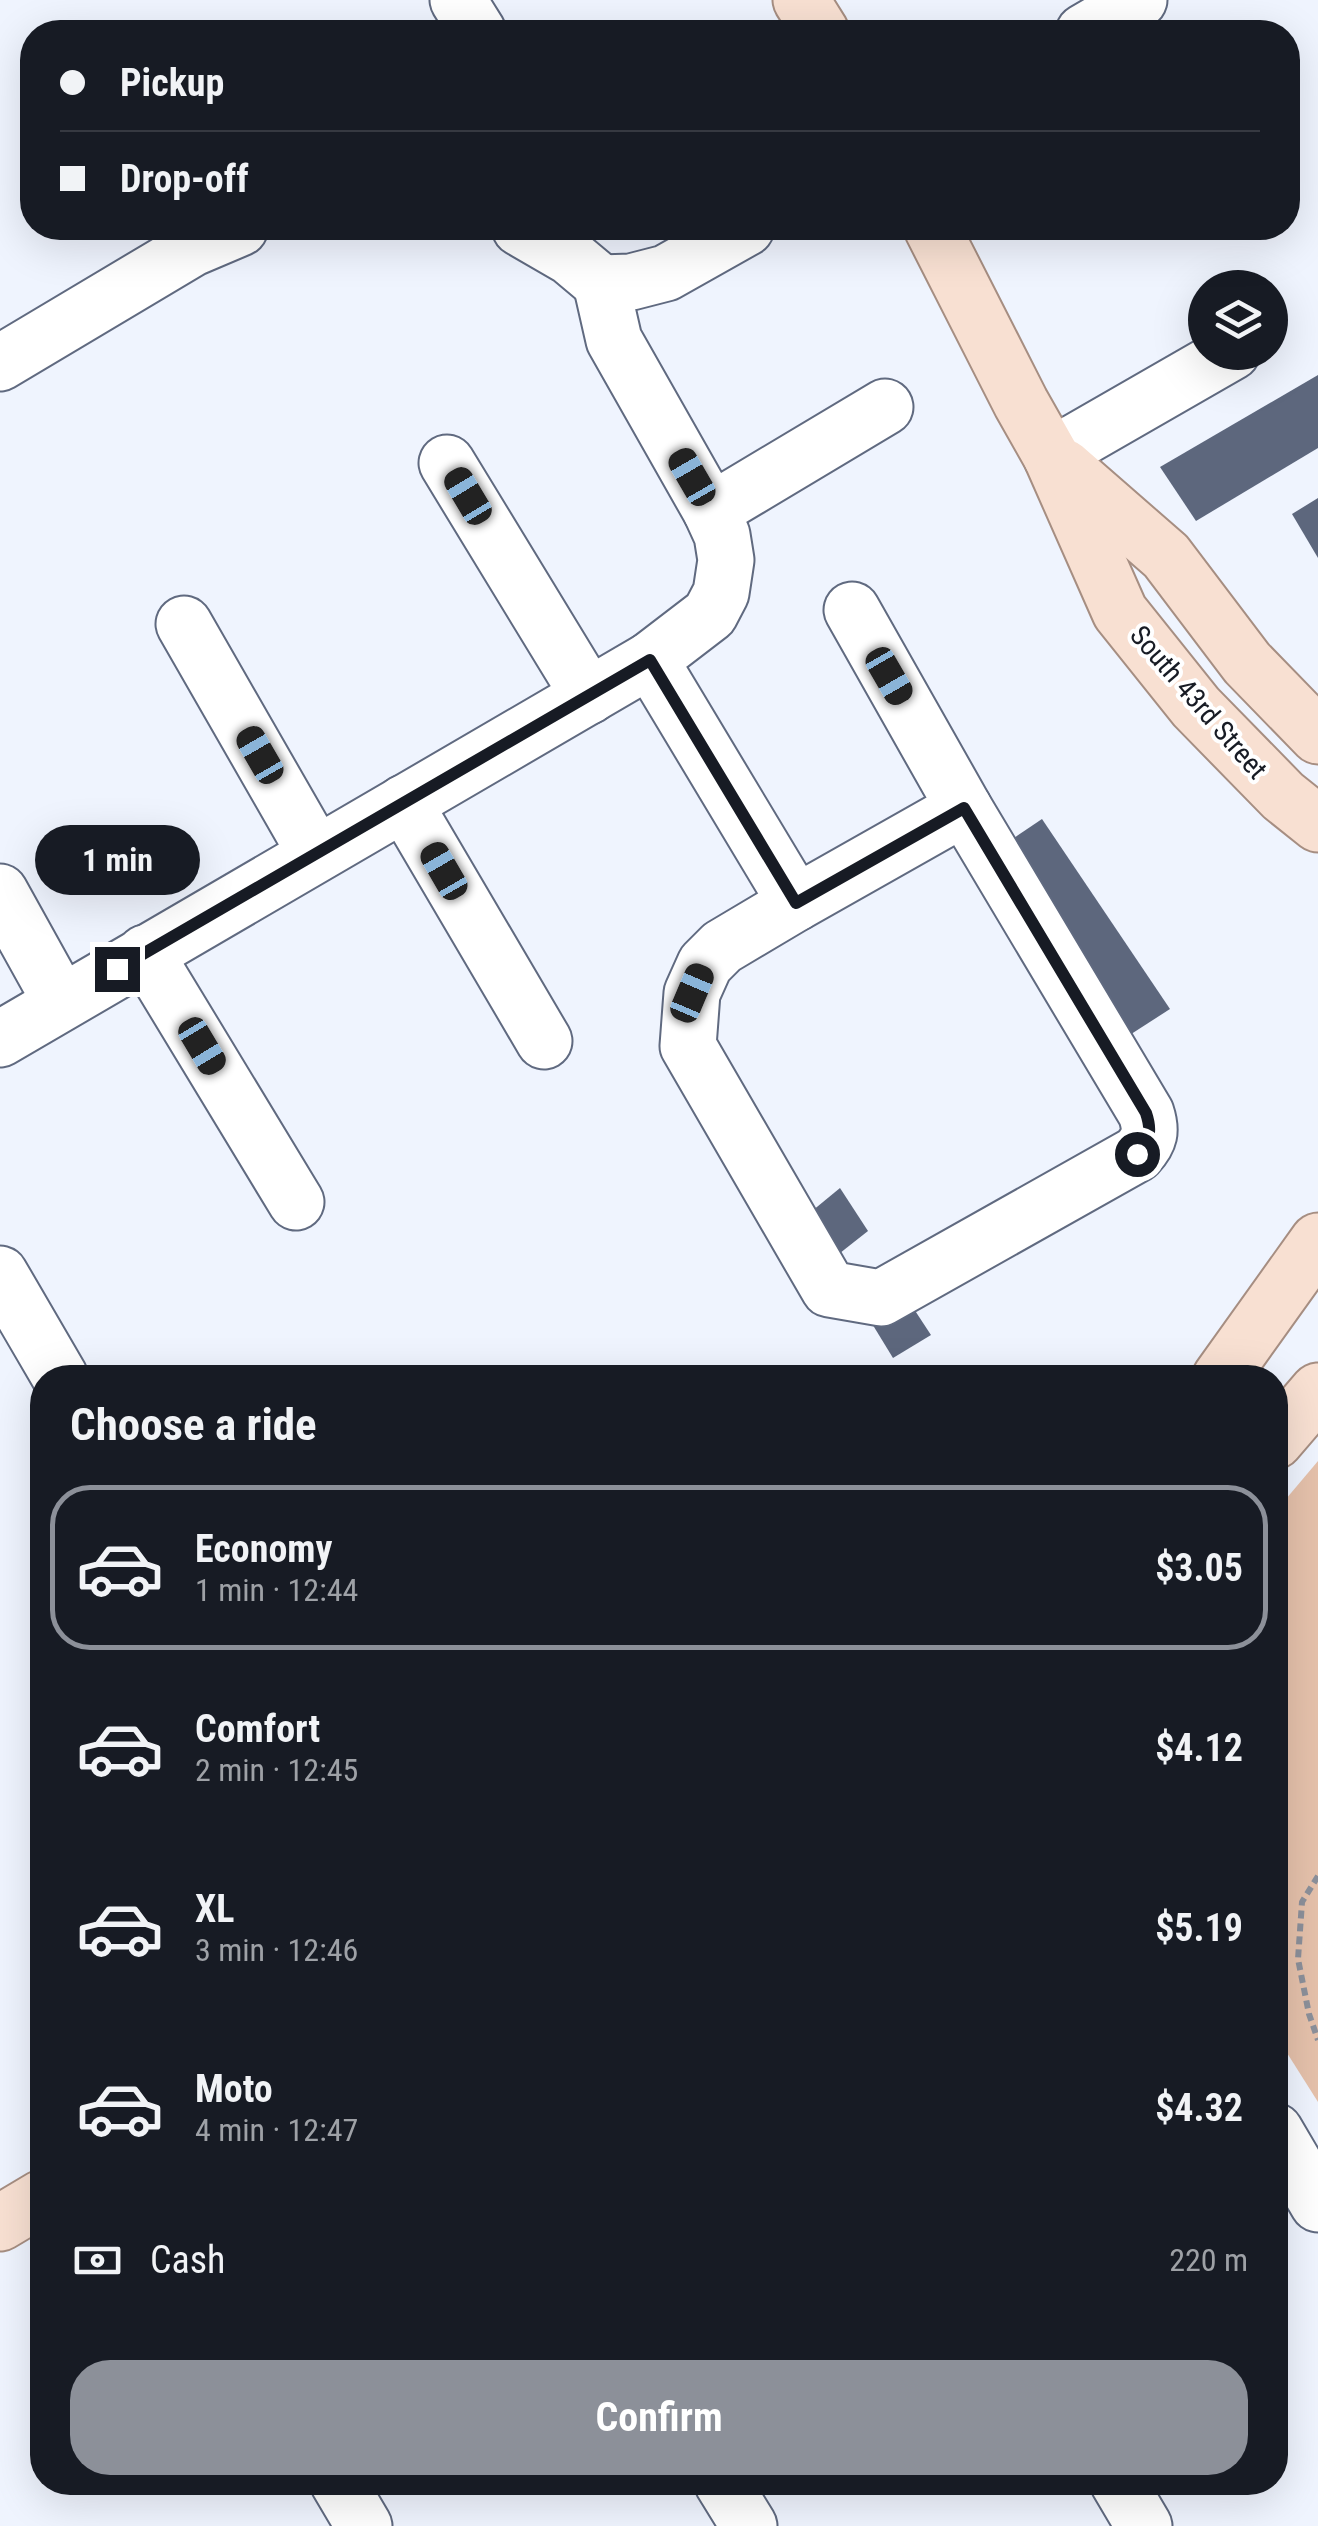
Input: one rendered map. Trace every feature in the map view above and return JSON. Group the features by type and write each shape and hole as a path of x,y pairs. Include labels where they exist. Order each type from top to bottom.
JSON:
{"main road":[{"name":"South 43rd Street","path":"938,240 1051,456 1120,612 1196,707 1284,796 1318,824"},
{"name":"South 43rd Street","path":"1051,456 1166,556 1247,663 1318,736"},
{"path":"1229,1365 1318,1241"},
{"path":"1288,1426 1318,1391"},
{"path":"0,2223 30,2205"}],"street":[{"path":"1105,20 1139,0"},
{"path":"0,364 212,240"},
{"path":"541,240 616,282 666,273 725,240"},
{"path":"0,1039 650,660 710,614 721,592 726,560 722,535 614,340 616,282 601,240"},
{"path":"1051,456 1201,370"},
{"path":"711,511 886,407"},
{"path":"448,462 589,696"},
{"path":"852,610 964,808 1146,1113 1151,1128 1148,1143 1137,1154 881,1298 829,1289 688,1046 692,993 705,964 722,947 964,808"},
{"path":"184,624 316,854"},
{"path":"650,660 796,903"},
{"path":"404,803 544,1041"},
{"path":"0,892 62,1002"},
{"path":"145,953 296,1202"},
{"path":"0,1274 54,1365"},
{"path":"1288,2153 1318,2204"},
{"path":"346,2495 364,2526"},
{"path":"730,2495 748,2526"},
{"path":"1126,2495 1144,2526"}],"path":[{"path":"1318,1876 1302,1902 1298,1958 1318,2040"}],"shaded area":[{"path":"1318,1461 1318,2102 1288,2055 1288,1497"}],"building":[{"path":"1318,375 1318,448 1196,521 1160,467"},
{"path":"1318,498 1318,558 1292,514"},
{"path":"1042,819 1170,1009 1125,1038 1002,846"},
{"path":"840,1188 868,1231 821,1268 795,1225"},
{"path":"908,1300 931,1335 893,1358 871,1322"}],"route":[{"path":"117,969 650,660 796,903 964,808 1146,1113 1151,1128 1148,1143 1137,1154"}]}
